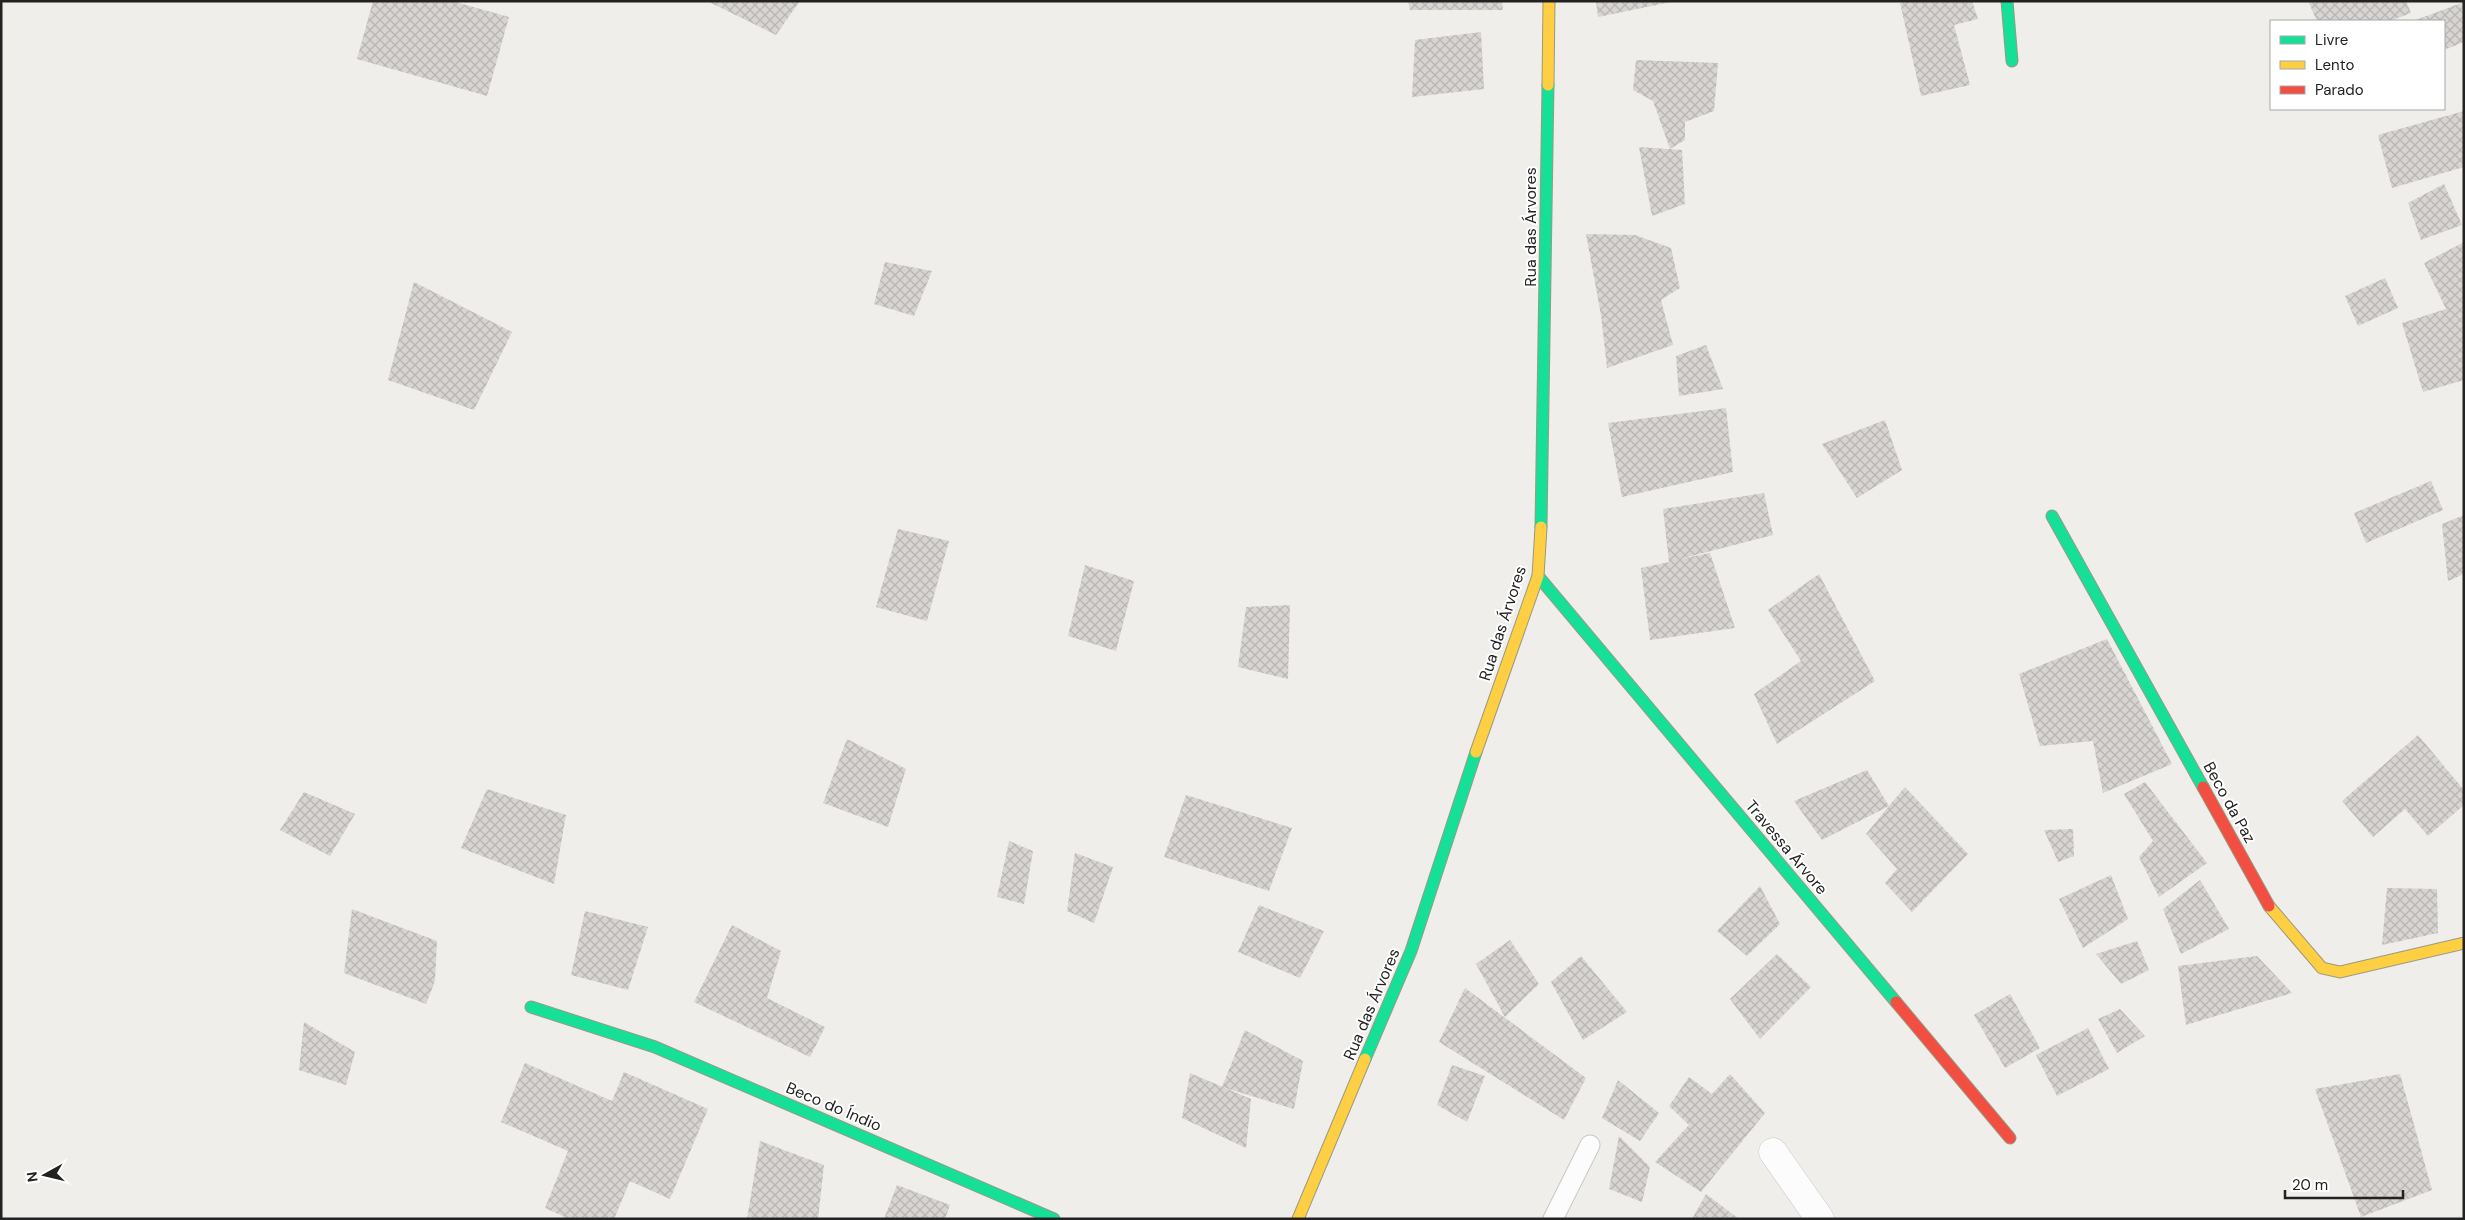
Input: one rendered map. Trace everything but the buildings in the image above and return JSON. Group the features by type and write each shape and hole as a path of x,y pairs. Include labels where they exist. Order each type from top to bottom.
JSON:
{"street":[{"name":"Rua das Árvores","path":"1298,1219 1411,951 1479,741 1538,576 1545,377 1549,1"},
{"path":"2007,1 2012,61"},
{"name":"Beco da Paz","path":"2052,516 2273,912 2307,953 2322,968 2340,972 2464,944"},
{"name":"Travessa Árvore","path":"1538,576 2010,1138"},
{"name":"Beco do Índio","path":"531,1007 655,1047 1054,1219"},
{"path":"1774,1152 1820,1219"}],"lane":[{"path":"1553,1219 1590,1145"}],"traffic: fast":[{"path":"2007,1 2012,61"},
{"path":"1541,527 1548,85"},
{"path":"2052,516 2203,787"},
{"path":"1538,576 1896,1002"},
{"path":"1365,1059 1411,951 1476,752"},
{"path":"531,1007 655,1047 1054,1219"}],"traffic: slow":[{"path":"1548,85 1549,1"},
{"path":"1476,752 1538,576 1541,527"},
{"path":"2269,906 2322,968 2340,972 2464,943"},
{"path":"1298,1219 1365,1059"}],"traffic: jam":[{"path":"2203,787 2269,906"},
{"path":"1896,1002 2010,1138"}]}
